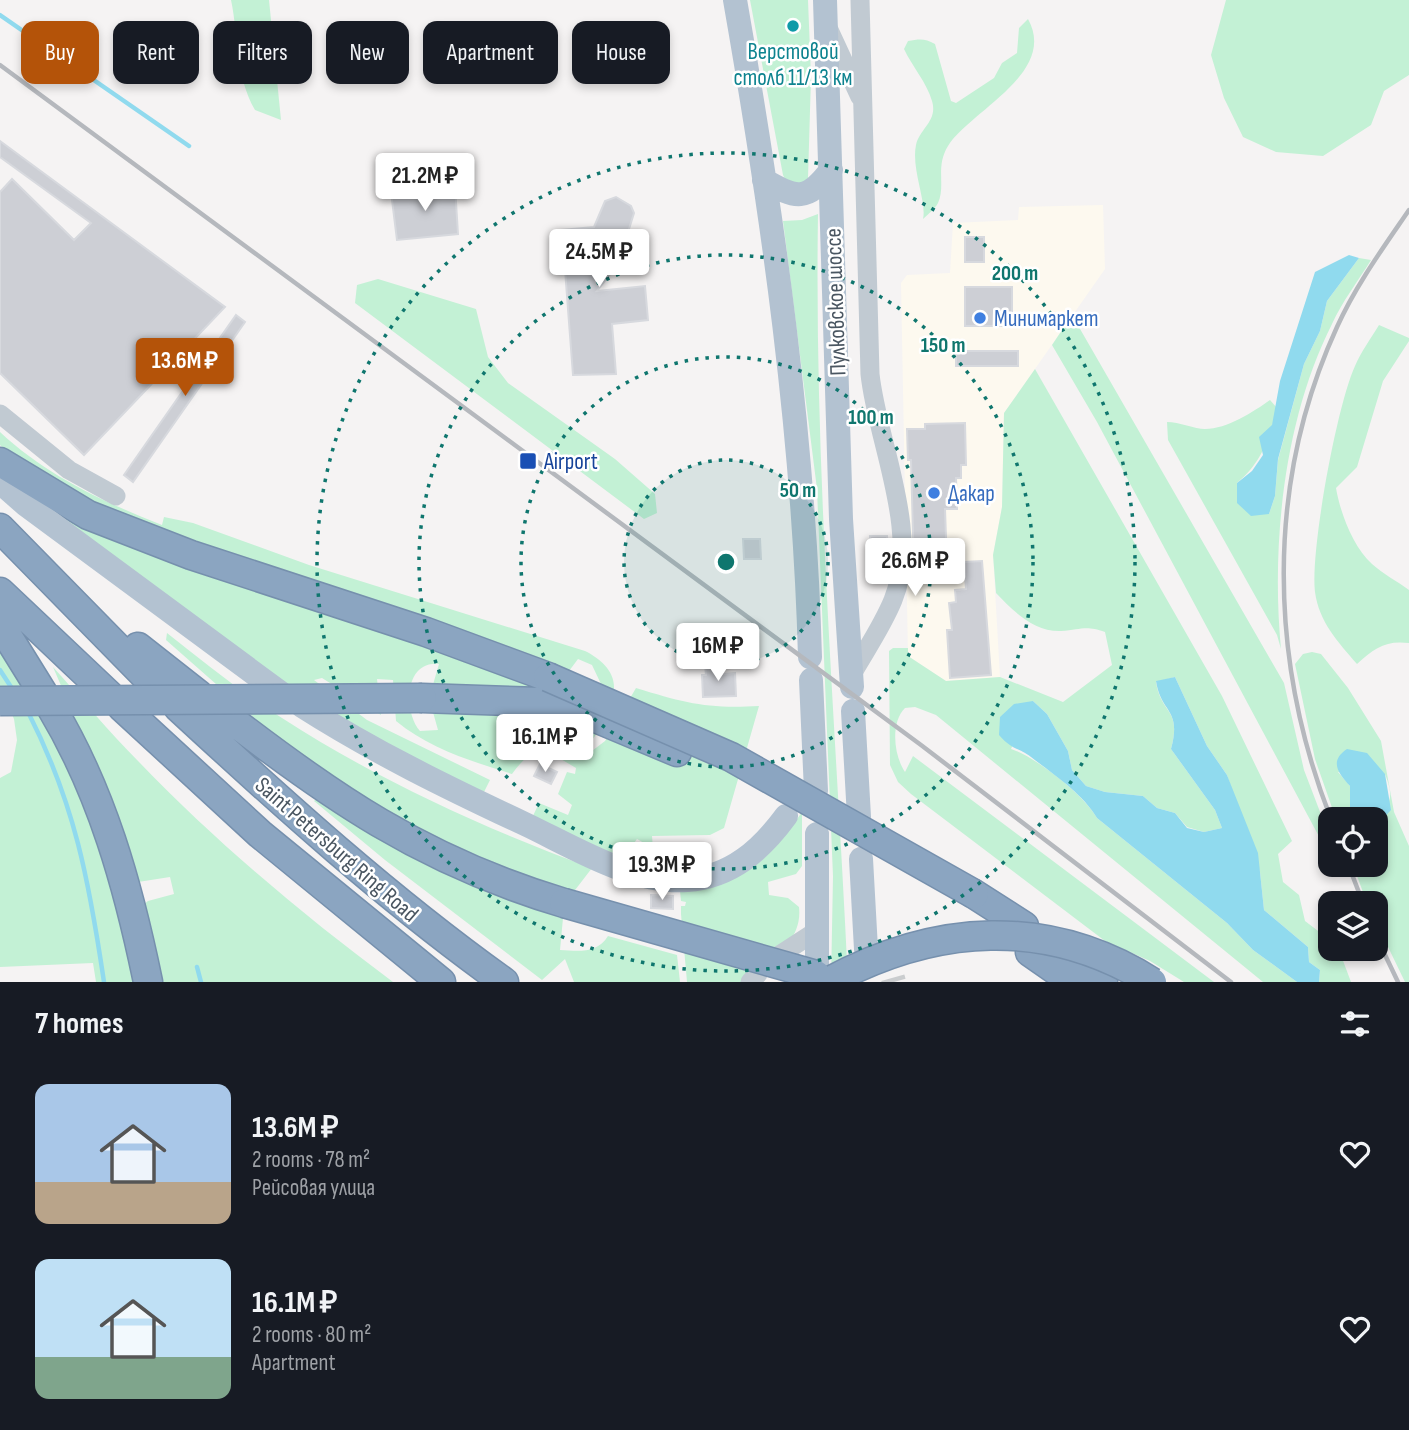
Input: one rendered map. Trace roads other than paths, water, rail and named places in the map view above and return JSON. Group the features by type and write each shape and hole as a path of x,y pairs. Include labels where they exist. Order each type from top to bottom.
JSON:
{"highway":[{"path":"0,462 101,520 191,555 426,632 548,677 731,757 975,909"},
{"path":"0,528 58,585 189,701 372,821 473,872 564,903 820,974 909,947 977,936 1043,937 1103,957 1152,982"},
{"name":"Saint Petersburg Ring Road","path":"0,592 260,834 431,975"},
{"path":"0,624 80,758 101,808 122,871 148,982"},
{"path":"0,701 422,698 540,702 579,711 677,752 975,909 1073,970 1103,982"},
{"name":"Saint Petersburg Ring Road","path":"189,701 278,800 445,939 504,982"}],"main road":[{"path":"736,0 764,180 797,441 810,669 813,785"},
{"name":"Пулковское шоссе","path":"825,0 841,519 859,817"},
{"path":"764,180 790,195 799,196 819,186 831,170"},
{"path":"0,482 25,505 292,700 352,738 440,784 593,856 656,878 687,880 720,873 754,854 786,816"},
{"path":"817,834 820,974"},
{"path":"861,863 874,946"}],"street":[{"path":"852,691 893,600 900,559 894,476 875,414 870,374 860,0"},
{"path":"826,25 864,105"},
{"path":"0,414 49,456 116,496"},
{"path":"778,956 818,930"}],"water":[{"path":"1349,255 1359,258 1327,301 1320,331 1304,364 1278,459 1275,496 1269,514 1251,516 1237,503 1237,483 1252,471 1263,455 1259,437 1272,425 1280,381 1315,272"},
{"path":"1175,677 1207,746 1227,775 1258,853 1264,910 1308,947 1309,962 1320,970 1319,982 1297,982 1253,950 1227,923 1097,818 1067,785 999,735 1000,717 1014,704 1033,701 1047,714 1068,751 1072,770 1086,786 1105,792 1143,796 1157,808 1175,813 1187,828 1204,832 1222,828 1215,810 1171,749 1174,726 1156,681"},
{"path":"1347,749 1367,753 1385,774 1391,810 1388,813 1388,807 1350,807 1350,786 1337,767 1341,754"}],"waterway":[{"path":"0,15 189,146"},
{"path":"0,670 13,690"},
{"path":"28,712 69,811 86,876 104,982"},
{"path":"197,967 201,982"}],"tunnel":[{"path":"883,943 894,982"}],"railway":[{"path":"0,65 921,745 1231,982"},
{"path":"1327,807 1311,759 1296,697 1287,635 1284,572 1287,510 1297,448 1314,387 1337,327 1361,282 1409,210"},
{"path":"1353,877 1358,891"},
{"path":"1388,961 1398,982"}],"place":[{"name":"Верстовой столб 11/13 км","path":"793,26"},
{"name":"Минимаркет","path":"980,318"},
{"name":"Airport","path":"528,461"},
{"name":"Дакар","path":"934,493"}]}
